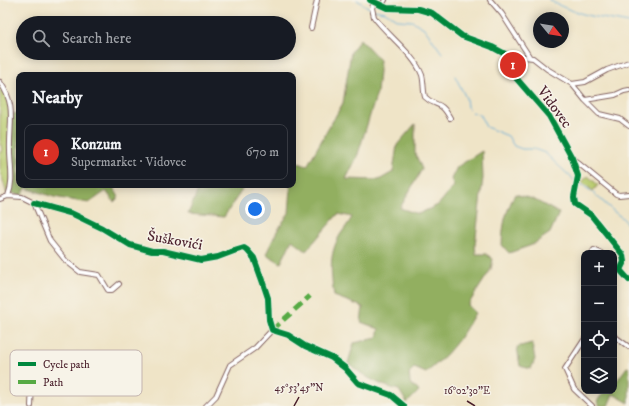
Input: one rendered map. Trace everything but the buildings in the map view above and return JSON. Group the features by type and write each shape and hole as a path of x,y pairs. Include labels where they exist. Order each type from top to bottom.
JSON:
{"street":[{"path":"311,28 317,0"},
{"path":"381,6 385,0"},
{"path":"490,0 500,11 529,56 572,84 585,100 603,115 627,120 629,126"},
{"path":"450,118 442,105 429,101 425,97 423,79 419,69 397,41 377,21 372,9 372,1 387,8 418,10 432,13 462,36 492,47 507,55 529,56"},
{"name":"Vidovec","path":"507,55 516,78 549,116 572,158 578,176 574,197 575,204 591,216 623,255 624,262 621,268 622,272 629,280"},
{"path":"572,84 585,82 607,70 629,62"},
{"path":"0,82 9,100 12,118 10,142 12,175 8,196 0,199"},
{"path":"585,100 615,95 629,90"},
{"path":"572,158 616,194 629,194"},
{"name":"Šuškovići","path":"8,196 22,197 34,203 73,214 102,228 130,245 152,251 163,251 201,260 218,257 244,248 254,258 268,298 268,315 272,330"},
{"path":"34,203 50,241 66,261 80,272 99,275 108,290 112,290 119,284"},
{"path":"617,266 621,268"},
{"path":"206,406 216,396 230,365 255,348 272,330 288,335 305,346 332,358 345,368 358,383 391,395 404,406"},
{"path":"617,338 629,346"},
{"path":"581,345 565,369 574,389 592,406"},
{"path":"31,396 31,406"}],"green space":[{"path":"360,39 380,60 377,93 357,157 346,179 379,180 393,172 397,145 415,124 415,153 422,169 400,208 418,214 438,205 454,186 451,179 457,167 482,151 483,178 475,245 476,254 486,254 493,259 491,269 468,305 475,313 454,346 426,373 414,368 409,373 410,383 419,391 407,403 399,390 372,380 348,363 354,343 377,338 379,329 361,322 363,307 334,296 331,272 332,257 336,242 352,217 338,214 306,251 292,240 281,263 266,254 277,231 289,213 291,188 296,188 296,162 307,166 343,103 351,52"},
{"path":"0,84 9,103 11,176 7,195 0,170 0,152 2,151 0,140"},
{"path":"16,113 16,188 26,188 22,196 9,192 11,176 11,114"},
{"path":"588,176 598,185 593,191 582,182"},
{"path":"26,188 114,188 119,197 114,202 106,191 89,203 54,197"},
{"path":"199,188 243,188 224,217 188,214"},
{"path":"515,194 533,199 559,213 550,233 532,245 509,253 502,245 503,231 505,219"},
{"path":"532,343 535,359 531,369 520,366 517,347"},
{"path":"627,367 629,368 629,403 613,394 617,394 617,381"},
{"path":"604,394 613,394 608,406 600,406 597,402"}],"waterway":[{"name":"Vidovec","path":"357,0 371,9"},
{"path":"549,0 569,10 579,13 629,23"},
{"name":"Vidovec","path":"374,10 385,12 398,20 412,21 424,28 442,53"},
{"name":"Vidovec","path":"455,76 466,98 467,107 472,112 480,115 486,127 508,136 514,146 522,149 534,149 545,153 576,182"},
{"name":"Vidovec","path":"579,183 622,218 629,227"}],"marked path":[{"path":"272,330 310,296"}],"cycle path":[{"path":"370,0 387,8 418,9 432,13 462,36 492,47 507,55 516,78 549,116 572,158 578,176 574,197 575,204 591,215 623,255 624,262 620,270 629,280"},
{"path":"34,203 73,214 102,228 130,245 152,251 163,251 201,260 218,257 244,248 254,258 263,283 268,298 269,320 272,330 288,335 305,346 332,358 345,368 358,383 391,395 404,406"}],"place":[{"name":"Konzum","path":"513,65"}]}
